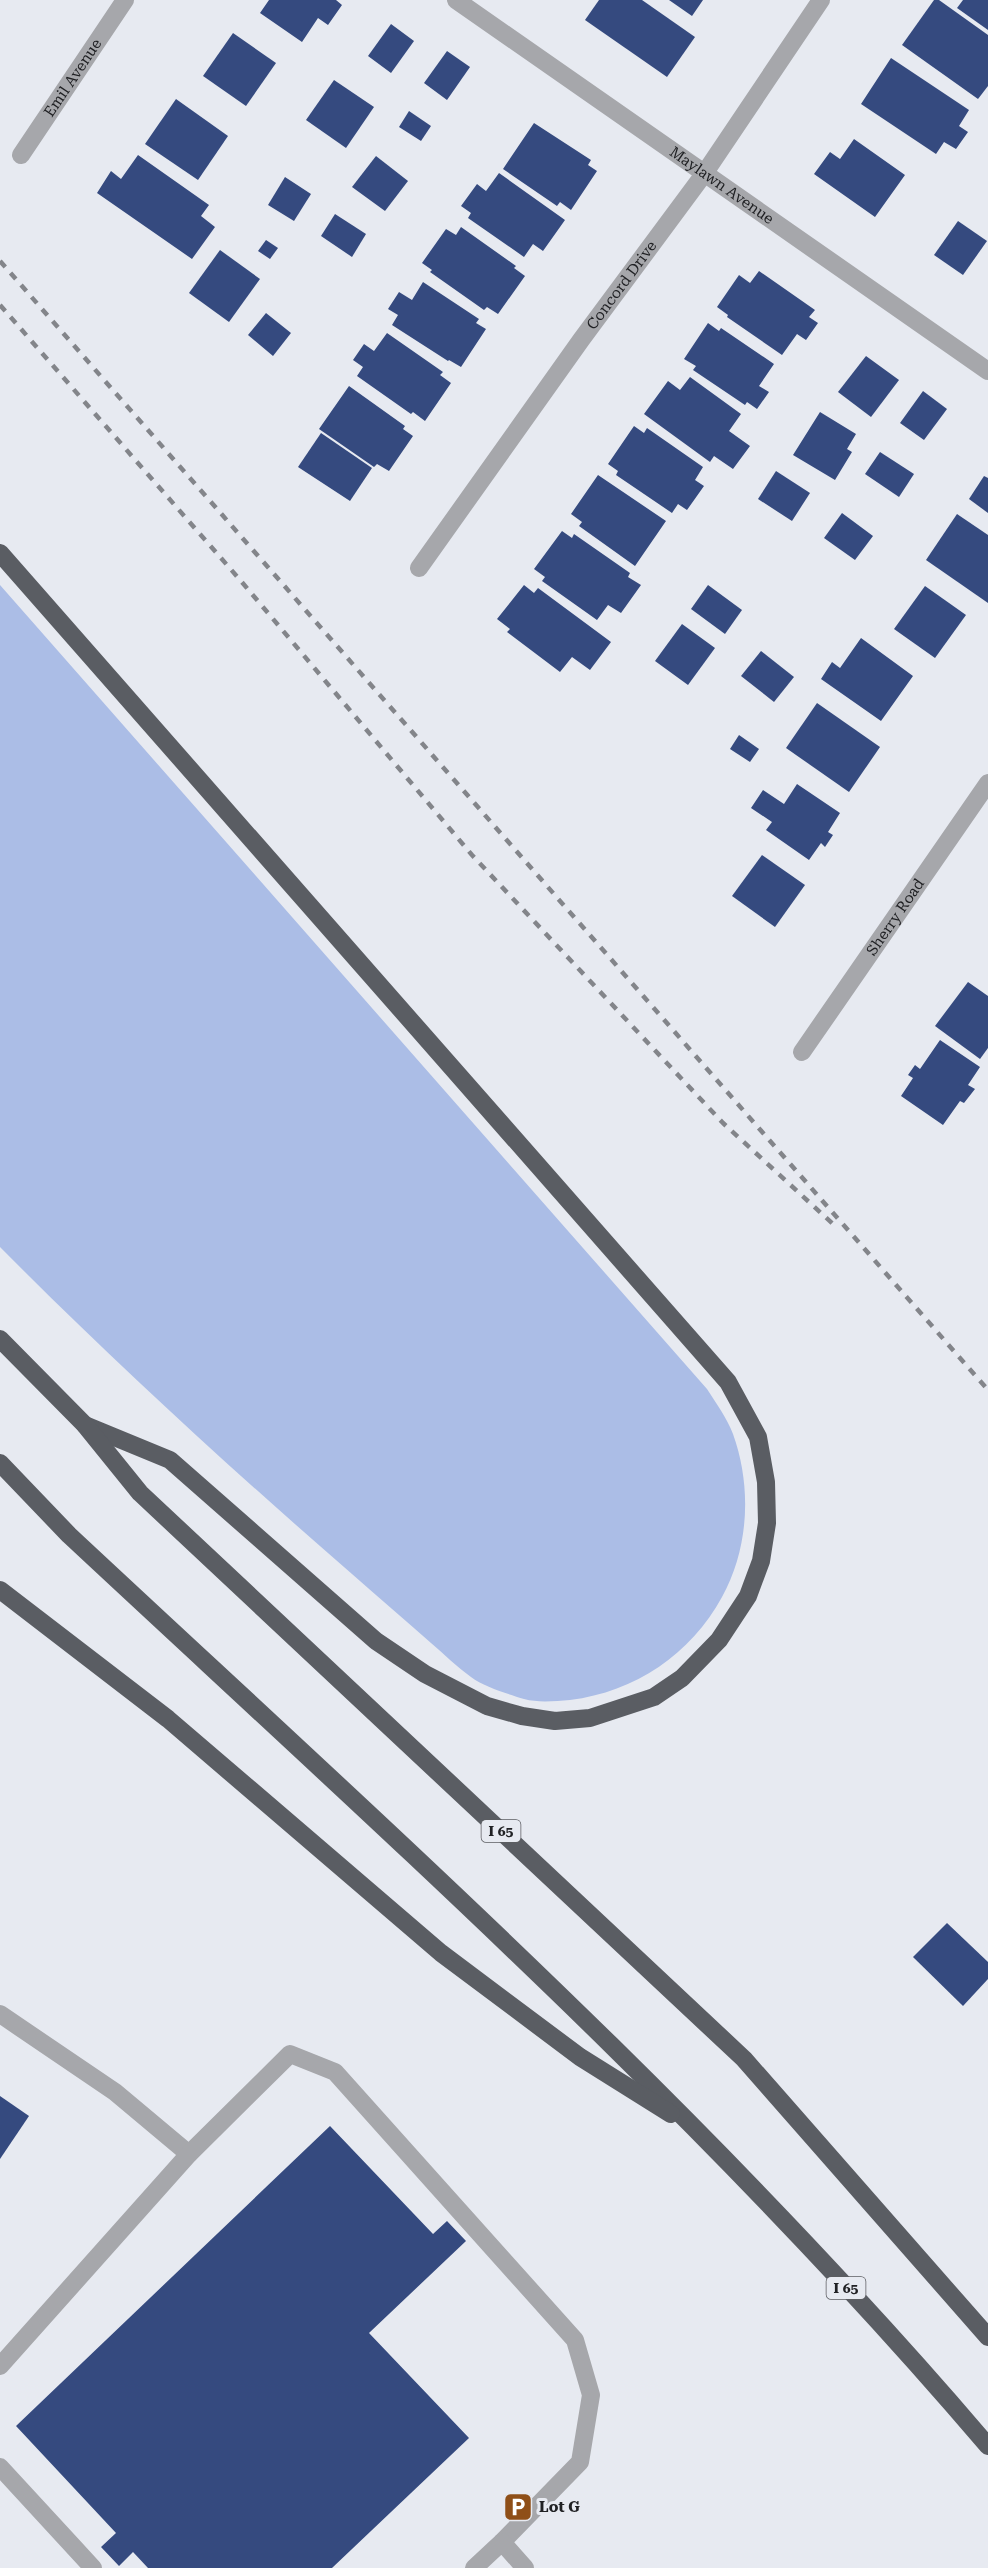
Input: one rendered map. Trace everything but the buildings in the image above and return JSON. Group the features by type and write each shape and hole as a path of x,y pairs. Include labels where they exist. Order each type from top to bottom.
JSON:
{"highway":[{"path":"0,554 728,1382 758,1437 766,1482 767,1523 761,1561 748,1596 719,1640 682,1678 654,1697 590,1718 555,1721 522,1716 487,1706 425,1674 376,1641 170,1460 85,1425"},
{"name":"I 65","path":"0,1339 85,1425 140,1493 744,2059 988,2337"},
{"name":"I 65","path":"0,1464 78,1543 555,1988 700,2133 921,2368 988,2446"},
{"path":"0,1590 168,1719 441,1953 580,2057 700,2133"}],"street":[{"name":"Emil Avenue","path":"21,155 125,0"},
{"name":"Maylawn Avenue","path":"456,0 988,371"},
{"name":"Concord Drive","path":"419,568 581,340 704,174 821,0"},
{"name":"Sherry Road","path":"802,1052 988,783"},
{"path":"0,2014 115,2092 189,2154"},
{"path":"0,2366 189,2154 290,2054 335,2072 575,2340 591,2395 580,2462 474,2568"},
{"path":"0,2467 93,2568"},
{"path":"502,2542 525,2568"}],"shaded area":[{"path":"0,585 707,1389 728,1422 739,1454 745,1496 745,1517 738,1558 722,1597 709,1617 677,1653 659,1667 617,1689 570,1700 530,1700 496,1690 476,1681 217,1454 129,1373 0,1247"}],"railway":[{"path":"0,261 988,1390"},
{"path":"0,305 241,581 472,855 723,1123 833,1224"}],"place":[{"name":"Lot G","path":"518,2507"}]}
